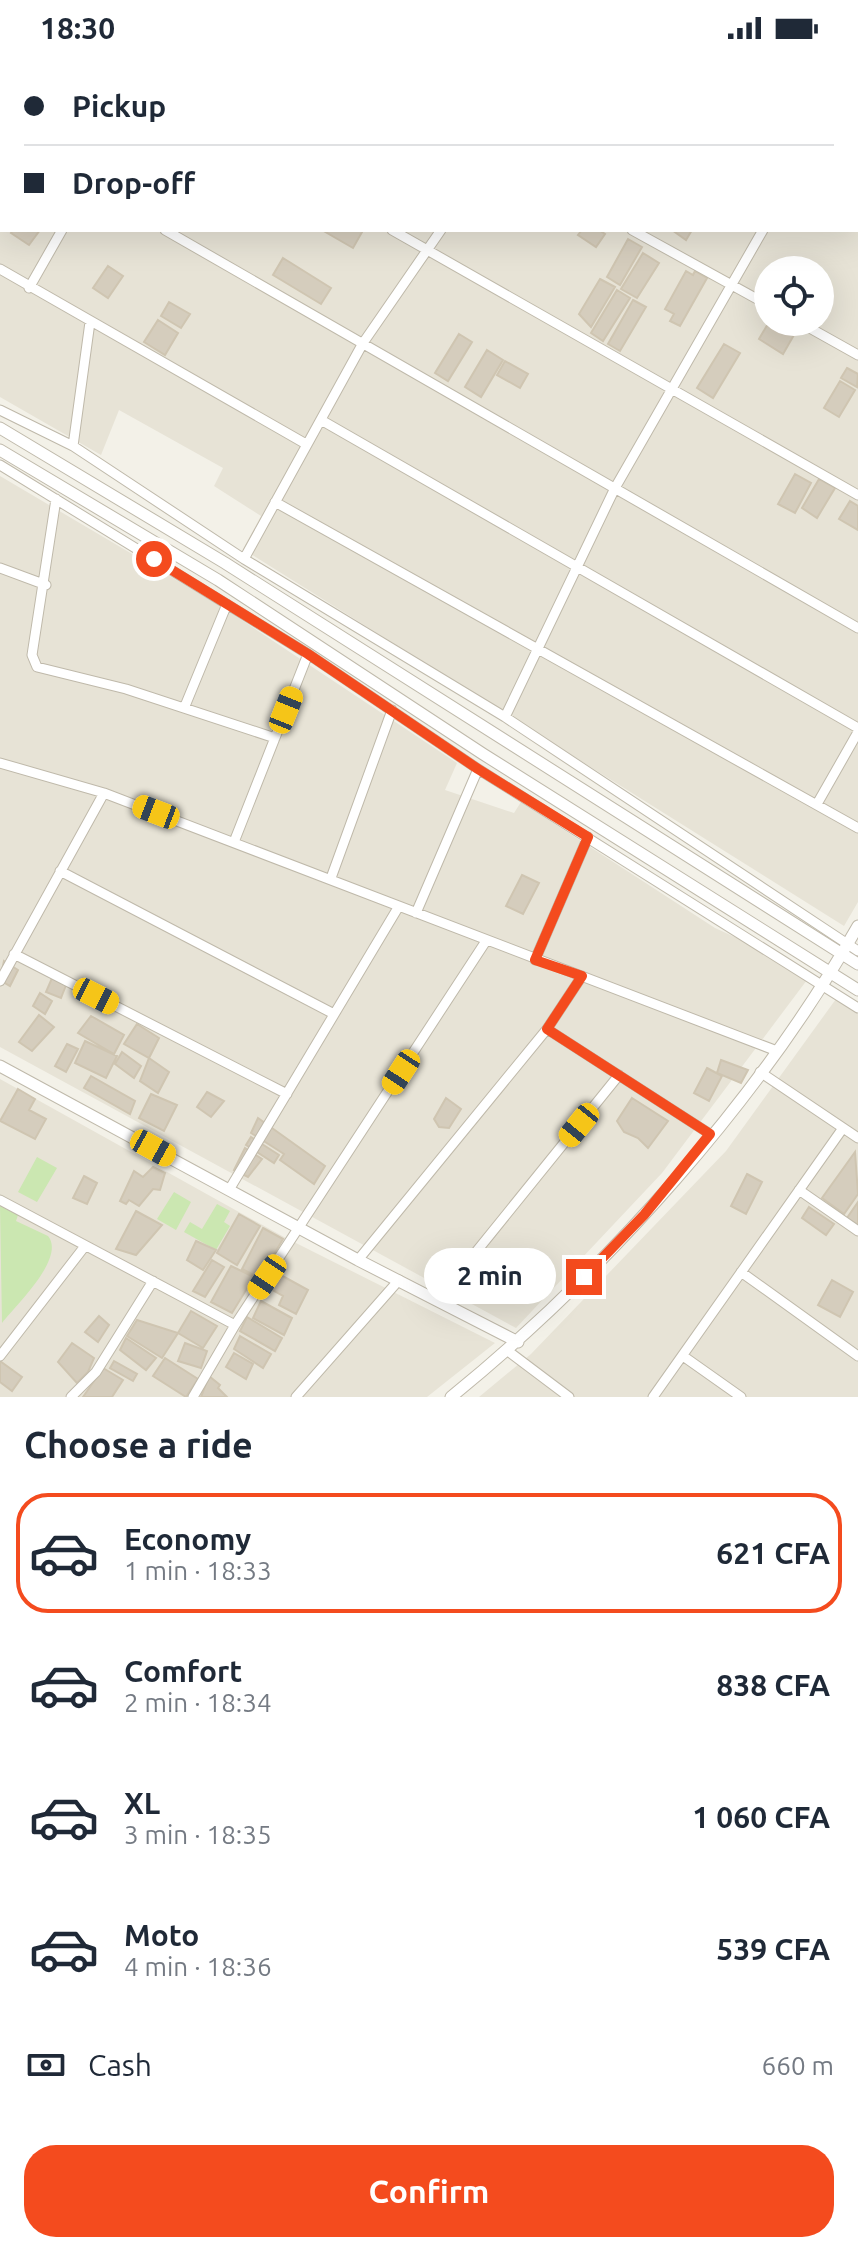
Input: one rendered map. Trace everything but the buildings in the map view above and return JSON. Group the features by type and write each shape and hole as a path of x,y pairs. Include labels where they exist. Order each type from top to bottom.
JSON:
{"street":[{"path":"29,288 61,232"},
{"path":"171,232 858,628"},
{"path":"396,232 858,495"},
{"path":"244,559 363,343 440,232"},
{"path":"636,232 754,297"},
{"path":"505,717 615,488 762,232"},
{"path":"0,269 306,444"},
{"path":"73,446 90,322"},
{"path":"824,336 858,355"},
{"path":"0,410 73,446 244,559 505,717 849,950 858,964"},
{"path":"321,420 858,730 817,804"},
{"path":"0,428 239,571 849,950"},
{"path":"0,450 218,580 483,754 858,990"},
{"path":"0,465 308,654 478,769 858,1008"},
{"path":"56,499 46,585 32,655 37,667 185,706 275,738"},
{"path":"275,502 858,828"},
{"path":"0,568 46,585"},
{"path":"185,706 227,604"},
{"path":"234,842 308,654"},
{"path":"331,878 392,710"},
{"path":"0,763 104,793 777,1051"},
{"path":"416,913 478,769"},
{"path":"0,981 104,793"},
{"path":"535,960 588,837"},
{"path":"60,871 334,1014"},
{"path":"229,1190 399,906"},
{"path":"451,1397 518,1342 644,1215 777,1051 849,950 858,926"},
{"path":"193,1397 235,1325 486,941"},
{"path":"14,954 287,1094"},
{"path":"358,1260 547,1029 582,976"},
{"path":"547,1029 710,1134"},
{"path":"0,1066 299,1229 518,1342"},
{"path":"760,1072 858,1138"},
{"path":"438,1299 619,1075"},
{"path":"653,1397 843,1128"},
{"path":"799,1190 858,1231"},
{"path":"0,1200 235,1325"},
{"path":"2,1350 85,1246"},
{"path":"741,1272 858,1356"},
{"path":"296,1397 399,1280"},
{"path":"71,1397 96,1372 153,1281"},
{"path":"508,1351 569,1397"},
{"path":"683,1356 741,1397"}],"shaded area":[{"path":"0,232 858,232 858,902 844,926 243,549 261,516 214,486 223,468 119,410 101,455 0,397"},
{"path":"0,476 222,607 457,763 445,790 514,813 521,802 715,928 748,943 807,980 662,1173 516,1328 0,1047"},
{"path":"836,999 858,1014 858,1397 479,1397 531,1354 726,1151"},
{"path":"0,1079 284,1237 495,1343 427,1397 0,1397"}],"green space":[{"path":"37,1157 57,1168 37,1202 18,1192"},
{"path":"174,1192 191,1202 176,1230 157,1219"},
{"path":"217,1204 230,1211 224,1222 230,1226 216,1250 184,1232 190,1222 202,1229"},
{"path":"0,1206 18,1215 16,1221 48,1236 52,1245 37,1281 2,1323"}],"route":[{"path":"154,559 308,654 478,769 588,837 535,960 582,976 547,1029 710,1134 644,1215 584,1277"}]}
